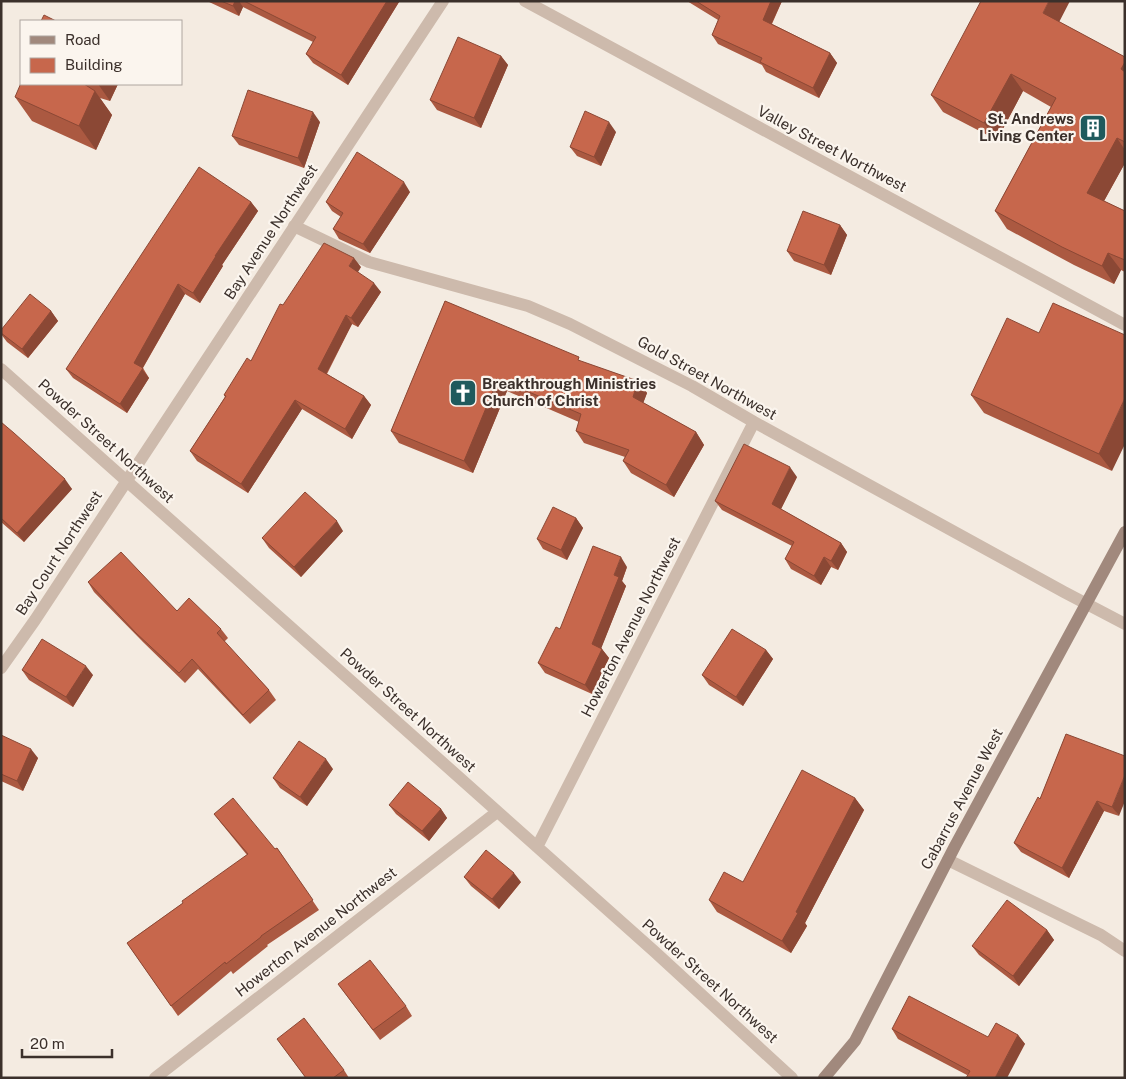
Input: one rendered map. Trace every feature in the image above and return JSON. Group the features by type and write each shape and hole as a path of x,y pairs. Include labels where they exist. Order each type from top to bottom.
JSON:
{"main road":[{"name":"Cabarrus Avenue West","path":"824,1078 855,1041 948,860 1125,532"}],"street":[{"name":"Bay Avenue Northwest","path":"126,481 443,1"},
{"name":"Valley Street Northwest","path":"525,1 1125,325"},
{"name":"Gold Street Northwest","path":"294,226 370,262 528,306 570,324 692,386 1085,604 1125,624"},
{"name":"Powder Street Northwest","path":"1,369 655,952 792,1078"},
{"name":"Howerton Avenue Northwest","path":"536,847 754,422"},
{"name":"Bay Court Northwest","path":"1,668 35,620 126,481"},
{"name":"Howerton Avenue Northwest","path":"155,1078 497,812"},
{"path":"948,860 1101,935 1125,951"}],"building":[{"path":"221,1 235,1 233,6"},
{"path":"244,1 387,1 341,75 306,54 316,37"},
{"path":"696,1 771,1 763,20 830,53 813,88 760,62 762,58 712,35 720,16"},
{"name":"St. Andrews Living Center","path":"981,1 1049,1 1043,13 1125,57 1125,62 1121,69 1125,72 1125,142 1117,138 1087,193 1125,211 1125,260 1108,253 1102,266 995,211 1056,98 1011,74 984,123 931,95"},
{"path":"44,15 54,20 42,20"},
{"path":"458,37 501,56 474,118 430,100"},
{"path":"20,85 86,85 95,91 79,126 15,97"},
{"path":"248,90 313,112 298,158 232,136"},
{"path":"585,111 609,122 594,157 570,147"},
{"path":"357,152 404,182 363,244 333,229 343,213 326,202"},
{"path":"199,167 251,202 193,293 178,284 134,363 143,368 120,404 66,369"},
{"path":"803,211 840,225 824,265 787,251"},
{"path":"324,243 354,258 349,266 374,283 351,318 346,315 318,369 364,396 345,429 295,400 241,484 190,451 226,396 224,395 247,358 251,361 280,304 283,305"},
{"path":"30,294 51,311 22,349 1,333 1,330"},
{"path":"445,301 579,357 578,360 638,381 633,397 696,432 666,485 623,461 629,450 576,431 581,414 498,379 464,461 391,431"},
{"path":"1053,303 1125,335 1125,398 1099,454 971,395 1007,318 1039,333"},
{"path":"1,422 65,479 17,533 1,518"},
{"path":"744,444 790,467 772,504 841,543 831,561 824,557 814,576 785,559 794,542 715,501"},
{"path":"305,492 337,521 294,567 262,538"},
{"path":"553,507 576,518 561,550 537,539"},
{"path":"593,546 621,557 614,575 619,577 592,644 602,649 585,685 538,663 556,627 560,629"},
{"path":"121,552 177,611 189,598 221,629 217,633 269,690 243,715 192,659 179,673 136,633 88,582"},
{"path":"732,629 766,650 736,697 702,675"},
{"path":"42,639 86,666 66,697 22,670"},
{"path":"1066,734 1125,756 1125,775 1112,807 1097,801 1062,868 1014,843 1038,797 1040,799"},
{"path":"1,735 31,749 17,781 1,774"},
{"path":"299,741 326,759 300,797 273,778"},
{"path":"802,770 855,798 796,912 798,913 782,941 709,900 724,872 743,882"},
{"path":"408,782 441,809 422,831 389,805"},
{"path":"233,798 275,849 277,848 313,900 261,936 226,964 225,962 171,1006 127,943 248,854 214,814"},
{"path":"486,850 514,873 492,899 464,877"},
{"path":"1007,900 1047,930 1013,976 972,946"},
{"path":"370,960 406,1006 373,1030 338,984"},
{"path":"909,996 988,1037 996,1023 1018,1035 995,1078 966,1078 970,1071 892,1029"},
{"path":"304,1018 344,1070 333,1078 306,1078 277,1039"}],"place":[{"name":"St. Andrews Living Center","path":"1093,128"},
{"name":"Breakthrough Ministries Church of Christ","path":"463,393"}]}
